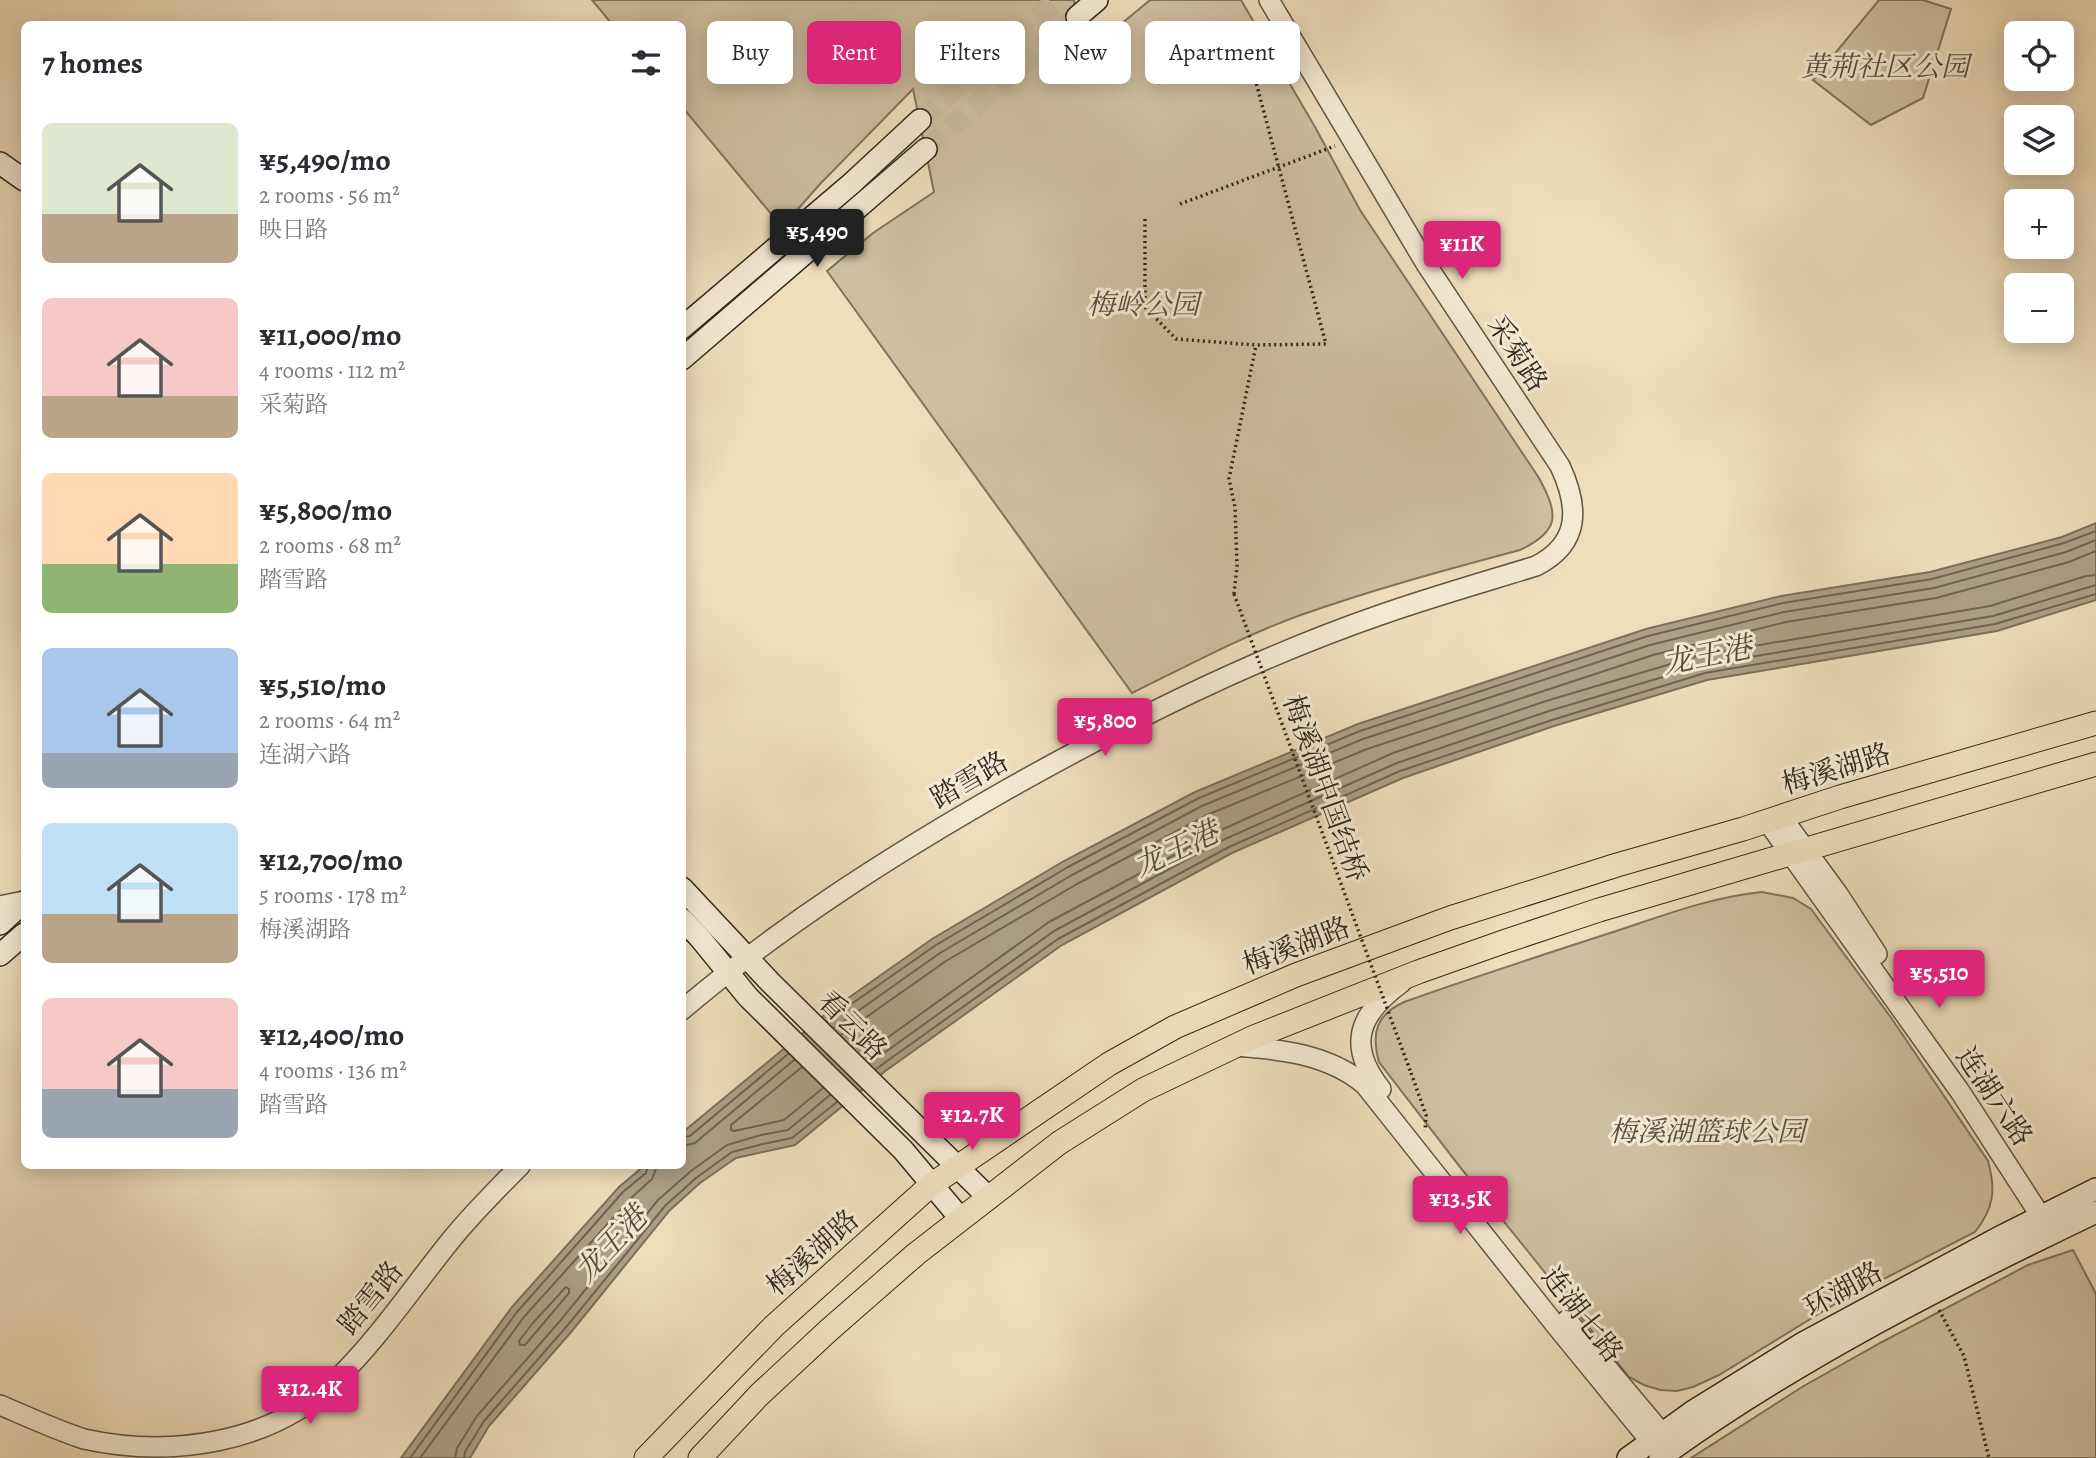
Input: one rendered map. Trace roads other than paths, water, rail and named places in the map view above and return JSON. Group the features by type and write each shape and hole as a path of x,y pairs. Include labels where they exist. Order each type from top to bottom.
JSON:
{"main road":[{"path":"1077,17 1097,0"},
{"path":"686,325 851,184 920,120"},
{"path":"686,356 926,149"},
{"path":"0,163 21,178"},
{"path":"0,178 21,193"},
{"name":"梅溪湖路","path":"646,1458 774,1326 931,1185 1110,1064 1175,1027 1296,975 1450,918 1616,865 2096,723"},
{"path":"700,1458 759,1395 829,1330 960,1218 1059,1143 1143,1090 1234,1046 1418,972 1599,910 2096,764"},
{"name":"看云路","path":"686,892 770,982 989,1198"},
{"path":"0,924 21,904"},
{"path":"686,924 748,997 903,1150 960,1218"},
{"path":"0,955 21,937"},
{"name":"环湖路","path":"1628,1458 1662,1448 1787,1374 1932,1295 2051,1223 2096,1189"},
{"name":"环湖路","path":"1662,1448 1759,1369 1803,1343 2051,1223 2096,1212"}],"street":[{"name":"采菊路","path":"1258,0 1418,269 1561,487 1565,502 1564,526 1547,555"},
{"name":"采菊路","path":"1269,0 1426,264 1560,466 1569,485 1574,515 1567,540 1547,555"},
{"name":"踏雪路","path":"686,995 745,953 941,827 1097,739 1326,635 1380,615 1536,566 1547,555"},
{"name":"连湖六路","path":"1774,819 2051,1223"},
{"path":"0,906 21,902"},
{"name":"踏雪路","path":"686,1006 725,969"},
{"name":"连湖七路","path":"1418,972 1394,988 1373,1007 1365,1020 1362,1049 1371,1077 1662,1448"},
{"name":"连湖七路","path":"1234,1046 1309,1057 1343,1069 1365,1085 1556,1327 1662,1448"},
{"name":"踏雪路","path":"0,1396 89,1431 135,1439 182,1441 234,1431 266,1418 312,1390 329,1374 446,1232 504,1169"},
{"name":"踏雪路","path":"0,1405 85,1440 134,1449 181,1451 234,1440 269,1426 316,1398 336,1380 366,1347 454,1236 517,1169"}],"water":[{"name":"龙王港","path":"2096,523 2096,600 1997,631 1707,680 1554,726 1403,778 1232,853 1062,945 884,1072 795,1145 736,1158 700,1183 669,1211 572,1331 489,1426 470,1458 401,1458 512,1307 619,1187 640,1169 686,1169 686,1130 827,1013 932,939 1064,861 1195,792 1358,724 1646,629 1781,596 1930,572 2062,537"}],"tunnel":[{"path":"920,120 1057,0"},
{"path":"926,149 1077,17"}],"park label":[{"name":"黄荊社区公园","path":"1885,66"},
{"name":"梅岭公园","path":"1143,304"},
{"name":"梅溪湖篮球公园","path":"1707,1131"}]}
